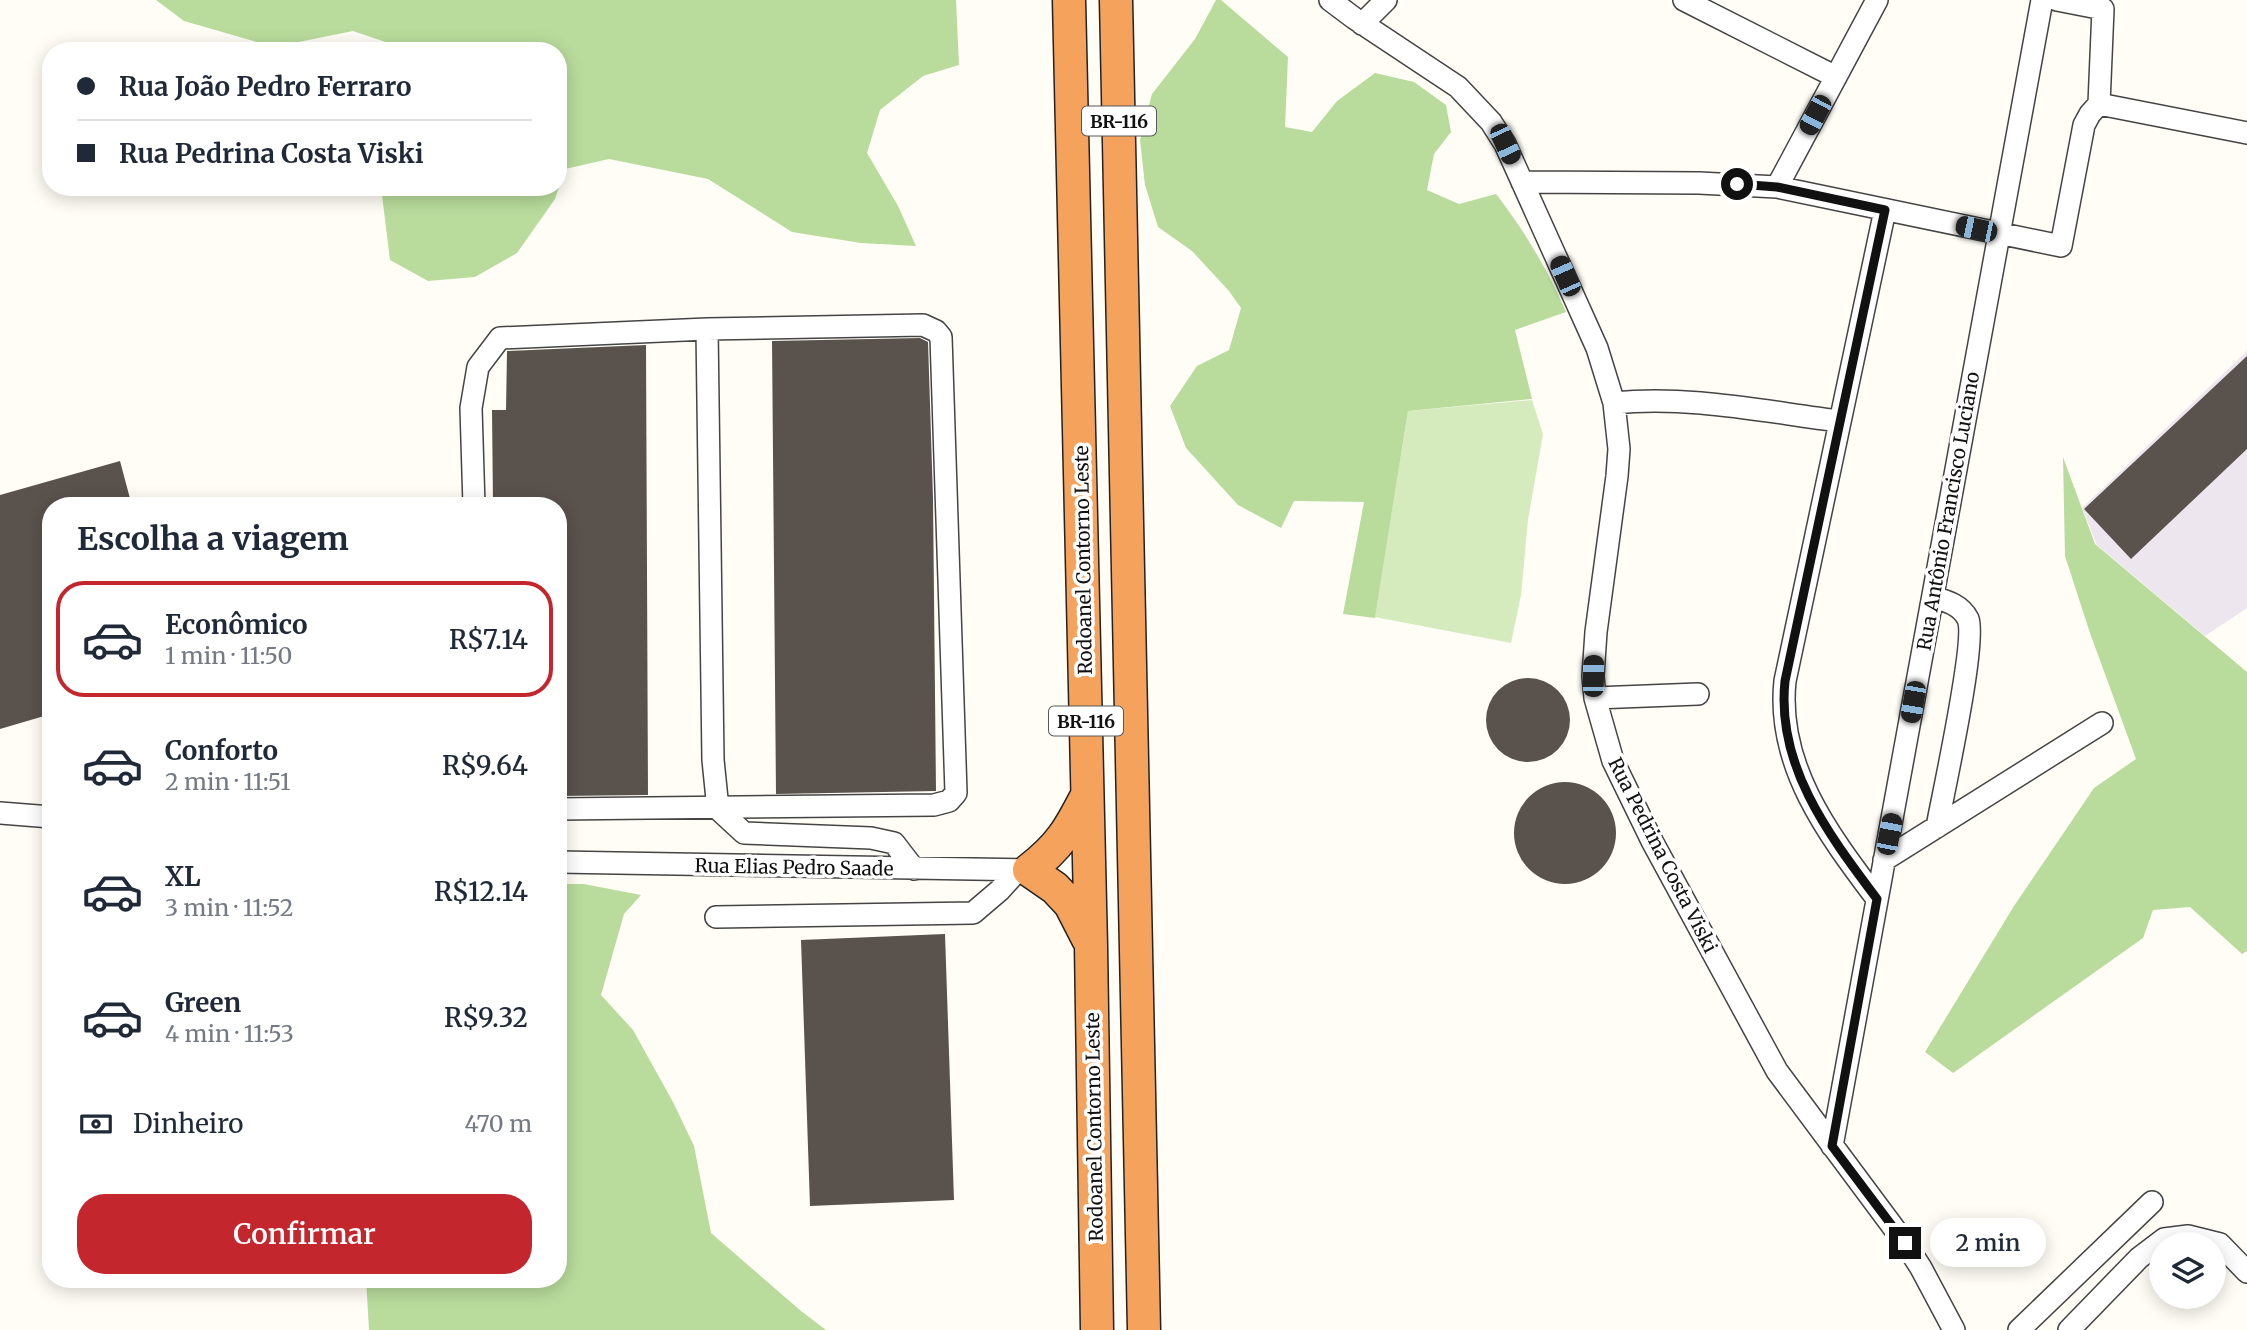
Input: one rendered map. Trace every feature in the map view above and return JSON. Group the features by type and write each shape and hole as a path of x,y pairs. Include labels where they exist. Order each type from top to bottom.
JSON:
{"highway":[{"name":"Rodoanel Contorno Leste","path":"1069,0 1088,793 1097,1330"},
{"name":"BR-116","path":"1116,0 1144,1330"},
{"path":"1088,793 1066,836 1048,855 1024,870 1055,888 1070,904 1091,946"}],"street":[{"name":"Rua Pedrina Costa Viski","path":"1330,0 1362,24 1439,73 1475,103 1505,144 1597,348 1614,403 1619,449 1593,676 1595,698 1614,761 1652,841 1777,1071 1905,1243 1954,1330"},
{"path":"1362,24 1386,0"},
{"path":"1684,0 1836,77"},
{"path":"1777,187 1877,0"},
{"name":"Rua Antônio Francisco Luciano","path":"1832,1146 2042,0"},
{"path":"1522,181 1699,183 1777,187 2061,246 2084,125 2099,104 2103,9 2057,0"},
{"path":"2099,104 2247,133"},
{"path":"1877,899 1837,846 1821,819 1801,777 1785,726 1783,703 1785,681 1885,210"},
{"path":"474,497 471,408 478,367 500,338 707,329 923,325 936,331 941,337 956,793 949,802 934,805 718,809 567,809"},
{"path":"707,329 713,760 718,809 744,833 871,838 894,843 914,869"},
{"path":"1614,403 1694,403 1840,421"},
{"path":"1933,597 1948,601 1960,609 1967,617 1970,627 1967,660 1937,827"},
{"path":"1595,698 1698,694"},
{"path":"1884,860 2102,723"},
{"path":"0,813 42,816"},
{"name":"Rua Elias Pedro Saade","path":"567,862 1024,870"},
{"path":"716,917 973,913 1024,870"},
{"path":"2019,1330 2152,1202"},
{"path":"2069,1330 2139,1258 2164,1240 2188,1236 2220,1244 2247,1272"}],"shaded area":[{"path":"2247,351 2247,608 2205,636 2097,545 2082,508"}],"green space":[{"path":"156,0 956,0 959,65 923,76 880,110 867,153 898,206 916,246 861,243 792,232 708,179 609,159 567,169 567,42 385,42 353,31 299,42 257,42 184,21"},
{"path":"1216,0 1221,0 1288,57 1285,127 1312,132 1337,101 1375,73 1414,82 1446,105 1451,132 1434,154 1427,190 1459,204 1496,194 1535,251 1566,312 1515,330 1532,399 1408,411 1375,618 1343,614 1364,502 1294,501 1281,528 1238,505 1186,448 1170,406 1197,366 1229,350 1241,308 1192,251 1158,227 1145,185 1140,140 1152,94 1195,39"},
{"path":"382,196 556,196 517,253 475,277 428,281 390,260"},
{"path":"1532,400 1543,434 1528,520 1521,595 1511,643 1375,617 1408,411"},
{"path":"2063,457 2095,544 2247,672 2247,951 2242,954 2190,907 2153,910 2143,938 1953,1073 1925,1052 2014,906 2094,788 2136,759 2065,556"},
{"path":"567,884 584,884 641,895 624,914 601,995 633,1030 694,1146 711,1233 826,1330 369,1330 367,1288 567,1288"}],"building":[{"path":"920,338 928,342 933,498 936,791 776,794 772,341"},
{"path":"646,345 648,795 567,796 567,497 493,497 492,410 506,410 507,351"},
{"path":"2247,356 2247,449 2131,559 2084,509"},
{"path":"120,461 130,497 42,497 42,717 0,729 0,495"},
{"path":"1528,678 1544,681 1558,690 1567,704 1570,720 1567,736 1558,750 1544,759 1528,762 1512,759 1498,750 1489,736 1486,720 1489,704 1498,690 1512,681"},
{"path":"1565,782 1594,790 1608,804 1616,833 1608,862 1594,876 1565,884 1536,876 1522,862 1514,833 1522,804 1536,790"},
{"path":"945,934 954,1200 810,1206 801,940"}],"route":[{"path":"1737,184 1777,187 1885,210 1785,681 1783,703 1785,726 1806,790 1837,846 1877,899 1832,1146 1905,1243"}]}
